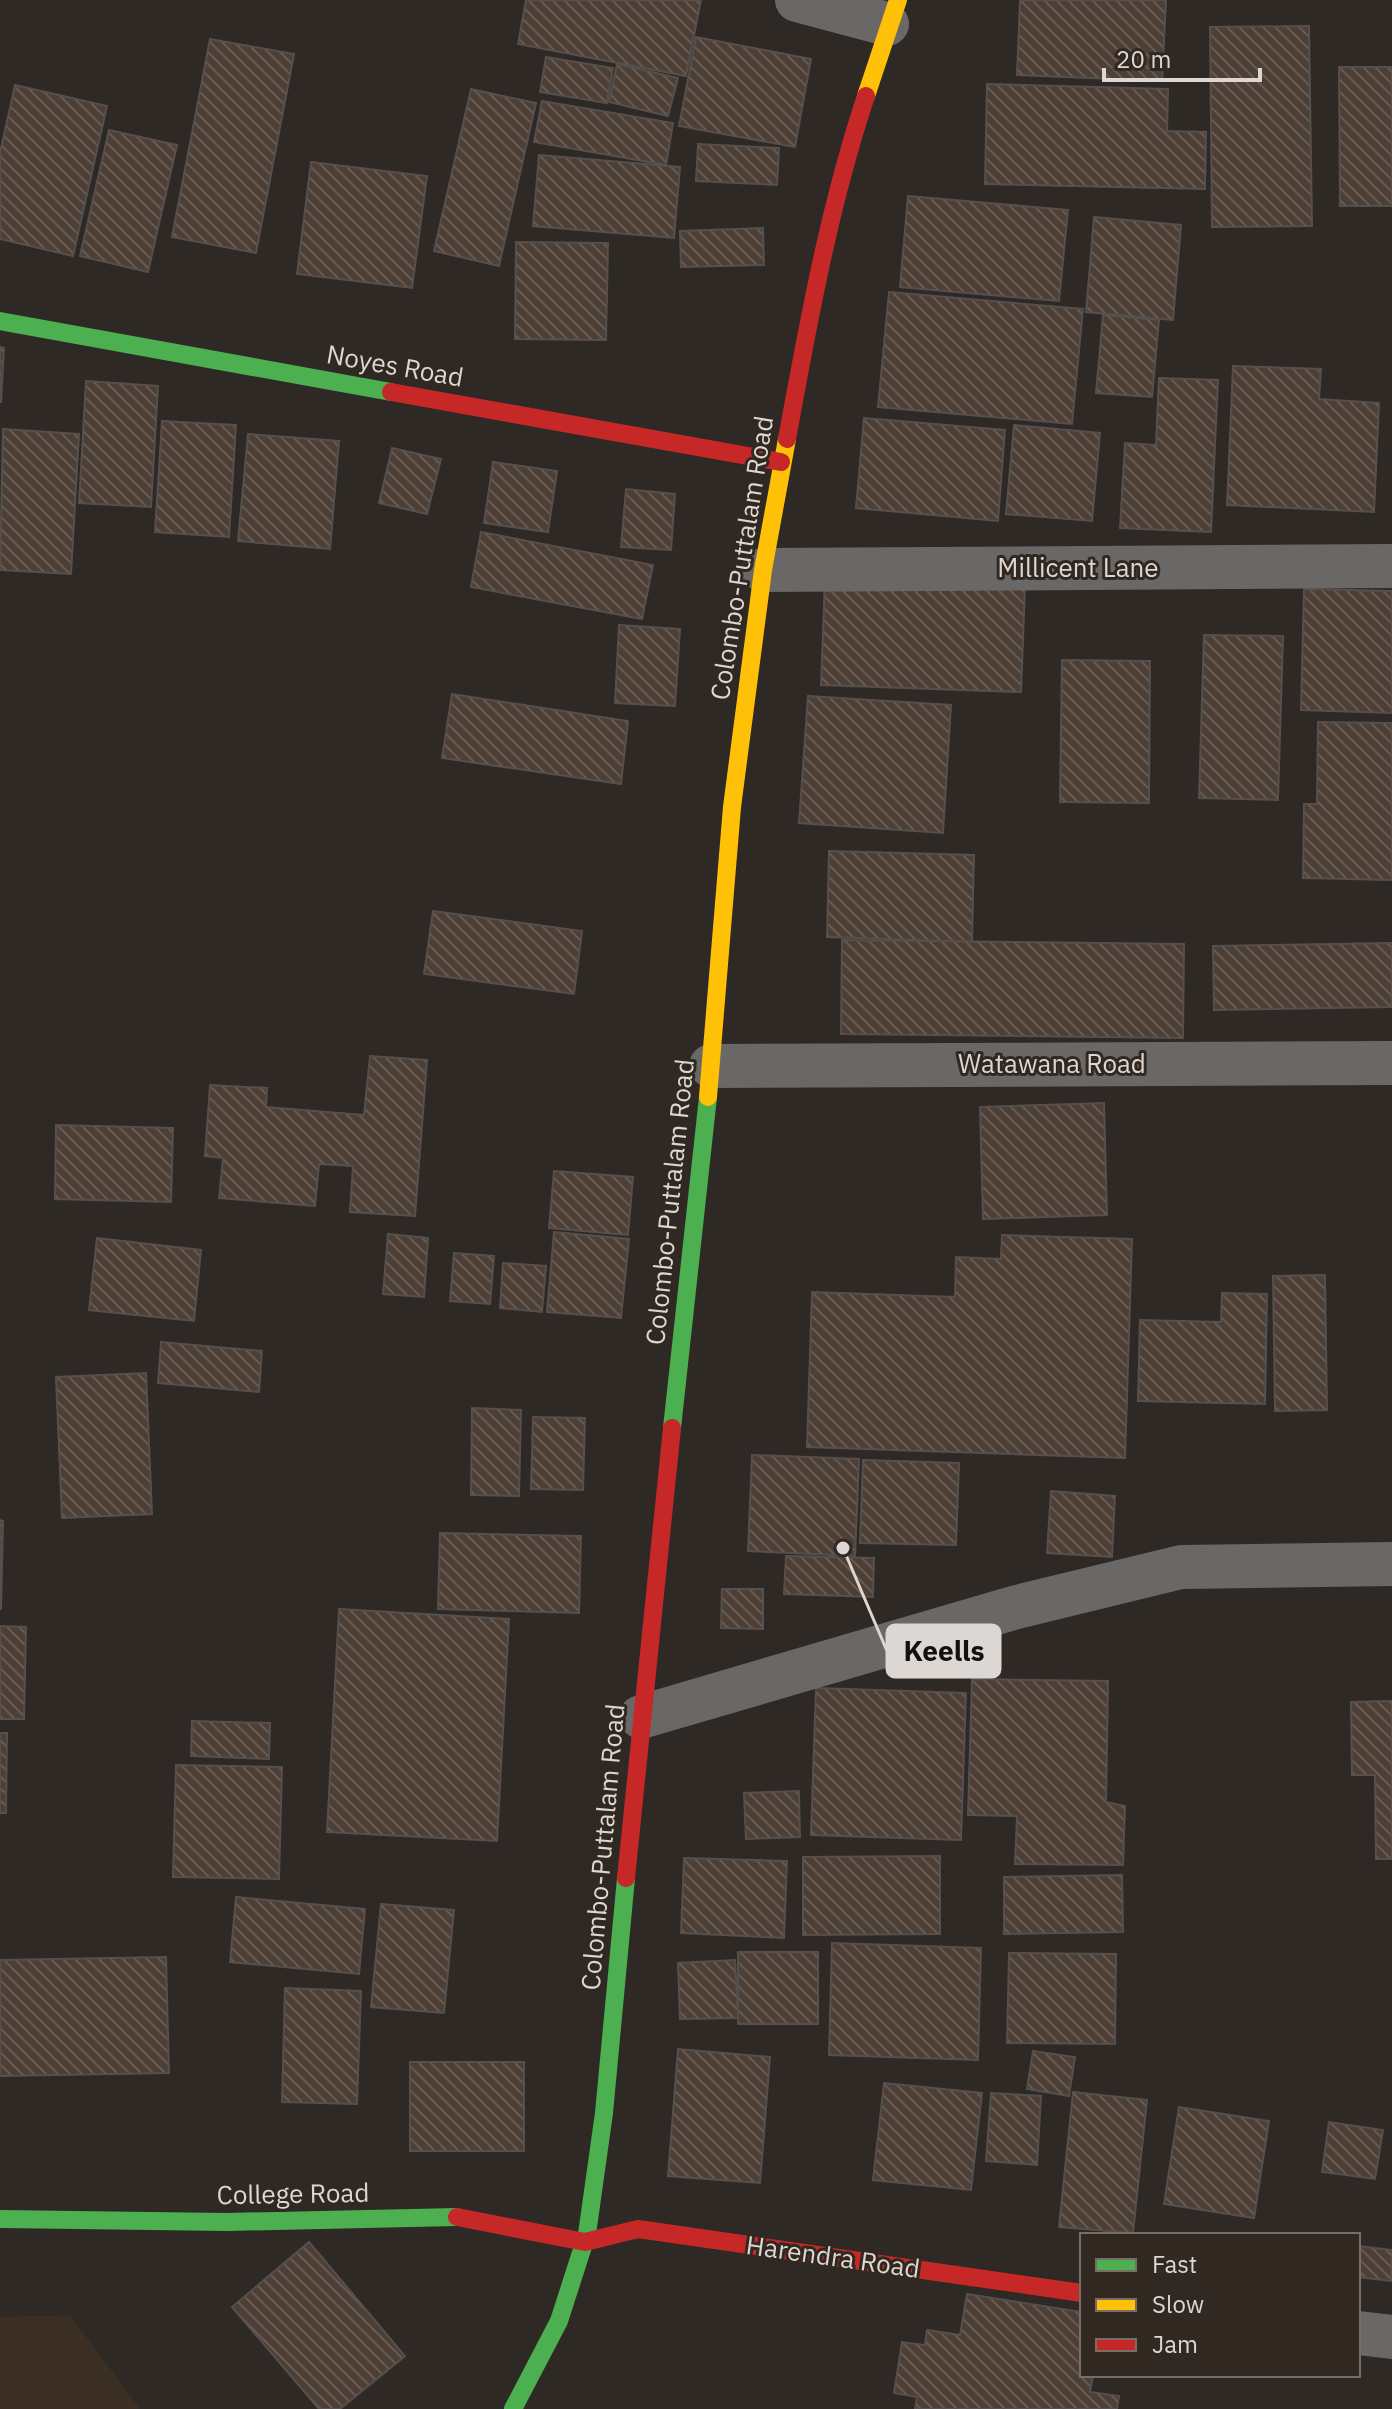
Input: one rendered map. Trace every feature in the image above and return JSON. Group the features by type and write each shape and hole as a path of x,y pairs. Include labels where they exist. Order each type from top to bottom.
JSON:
{"main road":[{"name":"Colombo-Puttalam Road","path":"513,2409 529,2384 559,2321 585,2242 604,2113 641,1717 711,1066 732,807 763,570 809,317 853,134 892,12"},
{"name":"Noyes Road","path":"0,321 781,462"},
{"name":"College Road","path":"0,2219 227,2222 455,2217 585,2242"},
{"name":"Harendra Road","path":"585,2242 638,2229 1080,2293"}],"street":[{"path":"797,0 892,12"},
{"name":"Millicent Lane","path":"763,570 1392,566"},
{"name":"Watawana Road","path":"711,1066 1392,1063"},
{"path":"641,1717 1013,1608 1181,1567 1392,1564"},
{"path":"1360,2333 1392,2337"}],"shaded area":[{"path":"70,2315 140,2409 0,2409 0,2317"}],"building":[{"path":"526,0 701,0 686,76 518,44"},
{"path":"1020,0 1166,0 1162,81 1017,75"},
{"path":"1309,26 1312,226 1212,227 1210,27"},
{"path":"696,37 811,59 795,147 679,126"},
{"path":"210,39 294,54 256,253 172,237"},
{"path":"546,57 613,68 607,103 540,92"},
{"path":"617,64 678,78 668,116 609,102"},
{"path":"1339,67 1392,67 1392,206 1340,206"},
{"path":"987,84 1168,89 1167,131 1206,132 1205,189 985,184"},
{"path":"15,85 107,106 73,256 0,239 0,153"},
{"path":"471,89 536,103 499,266 434,251"},
{"path":"542,101 673,123 666,165 534,142"},
{"path":"109,130 177,145 148,272 80,256"},
{"path":"698,144 779,148 777,185 696,181"},
{"path":"539,155 680,167 674,238 533,226"},
{"path":"311,162 427,176 412,288 297,274"},
{"path":"908,196 1068,210 1059,301 900,287"},
{"path":"1094,217 1181,225 1173,320 1086,312"},
{"path":"763,228 764,265 681,267 680,231"},
{"path":"516,242 608,243 606,340 515,339"},
{"path":"889,292 1083,309 1072,424 878,407"},
{"path":"1103,315 1159,320 1152,397 1096,393"},
{"path":"0,347 4,348 1,402 0,402"},
{"path":"1233,366 1321,369 1319,399 1379,403 1374,512 1227,505"},
{"path":"1159,378 1218,380 1211,532 1120,528 1125,443 1156,445"},
{"path":"86,381 158,386 151,507 79,503"},
{"path":"864,418 1005,430 998,521 856,508"},
{"path":"162,421 236,425 229,537 155,532"},
{"path":"1014,425 1100,433 1092,521 1006,514"},
{"path":"3,429 79,434 71,574 0,570"},
{"path":"248,434 339,441 330,549 238,541"},
{"path":"392,448 441,459 427,514 379,503"},
{"path":"493,462 557,471 548,532 484,523"},
{"path":"626,489 675,494 671,550 621,547"},
{"path":"481,532 653,565 642,619 471,587"},
{"path":"825,579 1025,586 1021,692 821,685"},
{"path":"1304,589 1392,591 1392,713 1301,710"},
{"path":"619,625 680,629 675,706 615,703"},
{"path":"1204,635 1283,636 1278,800 1199,798"},
{"path":"1062,660 1150,661 1149,803 1060,802"},
{"path":"452,694 628,721 621,784 442,758"},
{"path":"808,696 951,705 943,833 799,823"},
{"path":"1318,722 1392,723 1392,880 1303,878 1304,804 1317,804"},
{"path":"829,851 974,855 972,942 827,937"},
{"path":"433,911 582,931 574,994 424,974"},
{"path":"842,940 1184,944 1183,1038 841,1034"},
{"path":"1392,943 1392,1007 1214,1010 1213,946"},
{"path":"370,1056 427,1060 415,1216 350,1212 353,1166 319,1164 315,1206 219,1198 223,1158 205,1156 210,1085 267,1088 266,1107 364,1115"},
{"path":"1104,1103 1107,1215 983,1219 980,1107"},
{"path":"56,1125 173,1128 171,1202 55,1199"},
{"path":"554,1171 633,1177 628,1235 549,1228"},
{"path":"554,1232 629,1239 621,1318 547,1312"},
{"path":"388,1234 428,1238 424,1297 383,1294"},
{"path":"1002,1235 1132,1239 1125,1458 807,1447 812,1292 955,1297 956,1257 1001,1259"},
{"path":"97,1238 201,1250 194,1321 89,1310"},
{"path":"454,1253 494,1256 490,1304 450,1301"},
{"path":"503,1263 546,1266 542,1312 500,1308"},
{"path":"1325,1275 1327,1410 1275,1411 1273,1276"},
{"path":"1222,1293 1267,1294 1265,1404 1138,1401 1140,1320 1221,1322"},
{"path":"161,1342 262,1351 259,1392 158,1383"},
{"path":"146,1373 152,1514 62,1518 56,1377"},
{"path":"472,1408 521,1410 519,1496 471,1495"},
{"path":"533,1417 585,1418 583,1490 531,1489"},
{"path":"752,1455 859,1459 855,1556 748,1551"},
{"path":"863,1460 959,1463 956,1545 860,1543"},
{"path":"1051,1491 1115,1496 1112,1557 1047,1553"},
{"path":"0,1520 3,1521 1,1609 0,1609"},
{"path":"440,1533 581,1536 579,1613 438,1609"},
{"path":"786,1556 874,1558 873,1597 784,1594"},
{"path":"722,1589 763,1589 763,1629 721,1628"},
{"path":"339,1609 509,1619 497,1841 327,1832"},
{"path":"0,1626 26,1627 24,1719 0,1719"},
{"path":"972,1679 1108,1681 1106,1802 1125,1806 1123,1865 1015,1864 1017,1816 968,1815"},
{"path":"816,1688 966,1693 961,1840 811,1835"},
{"path":"1392,1701 1392,1859 1376,1859 1375,1775 1352,1775 1351,1702"},
{"path":"192,1721 270,1723 269,1759 191,1756"},
{"path":"0,1733 7,1733 6,1813 0,1813"},
{"path":"176,1765 282,1767 279,1879 173,1877"},
{"path":"799,1791 800,1837 746,1839 744,1793"},
{"path":"940,1856 940,1934 803,1935 803,1857"},
{"path":"684,1858 787,1861 784,1938 681,1933"},
{"path":"1122,1875 1123,1932 1004,1934 1004,1877"},
{"path":"236,1897 365,1909 359,1974 230,1962"},
{"path":"381,1904 454,1910 444,2013 371,2007"},
{"path":"832,1943 981,1948 978,2060 829,2055"},
{"path":"738,1952 818,1952 818,2024 738,2024"},
{"path":"1009,1953 1116,1954 1115,2044 1007,2043"},
{"path":"166,1957 169,2073 0,2076 0,1960"},
{"path":"735,1960 738,2018 680,2019 678,1963"},
{"path":"285,1988 361,1991 357,2104 282,2102"},
{"path":"678,2049 770,2057 760,2183 668,2176"},
{"path":"1033,2051 1075,2057 1069,2096 1027,2089"},
{"path":"410,2062 524,2062 524,2151 410,2151"},
{"path":"884,2083 982,2093 971,2190 873,2180"},
{"path":"1073,2092 1147,2100 1133,2233 1059,2227"},
{"path":"991,2093 1041,2096 1037,2165 986,2161"},
{"path":"1179,2107 1269,2121 1254,2218 1164,2204"},
{"path":"1329,2122 1383,2130 1375,2179 1322,2172"},
{"path":"309,2242 405,2356 340,2409 319,2409 232,2307"},
{"path":"1360,2246 1392,2250 1391,2281 1360,2277"},
{"path":"967,2294 1080,2312 1080,2377 1093,2377 1090,2392 1119,2396 1117,2409 915,2409 917,2397 894,2393 902,2342 925,2345 927,2330 960,2335"}],"traffic: fast":[{"path":"0,321 391,392"},
{"path":"672,1428 708,1097"},
{"path":"513,2409 559,2321 587,2234 604,2113 626,1878"},
{"path":"0,2219 227,2222 457,2217"}],"traffic: slow":[{"path":"866,96 898,0"},
{"path":"708,1097 732,807 763,570 787,439"}],"traffic: jam":[{"path":"787,439 830,223 866,96"},
{"path":"391,392 781,462"},
{"path":"626,1878 672,1428"},
{"path":"457,2217 585,2242 638,2229 1080,2293"}],"place":[{"name":"Keells","path":"843,1548"}]}
